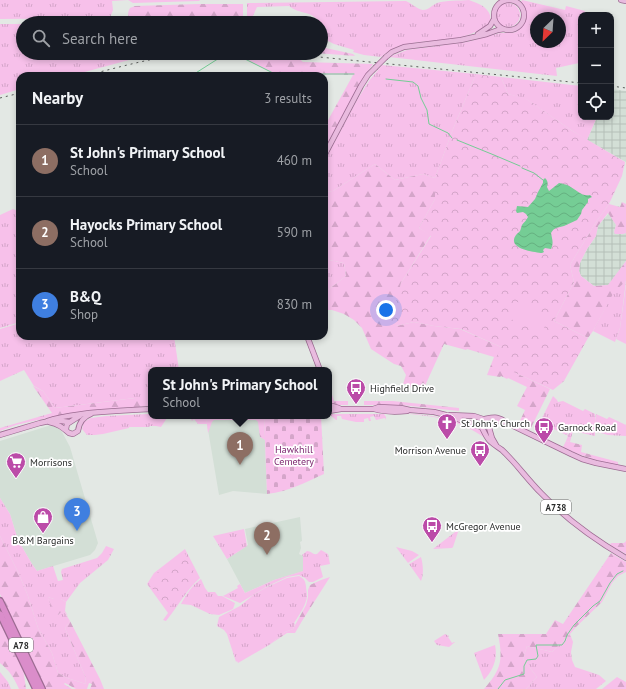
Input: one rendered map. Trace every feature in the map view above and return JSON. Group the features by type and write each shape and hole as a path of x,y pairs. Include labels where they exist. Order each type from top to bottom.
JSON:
{"highway":[{"name":"A78","path":"0,601 42,689"},
{"name":"A78","path":"0,614 36,689"}],"main road":[{"path":"328,148 361,86 375,68 392,52 404,47 460,40 473,37 498,30 514,29 518,27 523,19 522,9 519,3 509,0 504,1 495,10 494,19 490,26 473,37"},
{"path":"621,0 626,1"},
{"path":"494,19 496,23 504,29"},
{"path":"309,340 319,367"},
{"path":"332,406 342,409"},
{"path":"332,410 373,409 379,407 401,408 434,412 482,428 486,427 488,424 498,421 507,423"},
{"path":"0,435 56,418 77,414 148,409"},
{"path":"47,421 55,423 66,429 69,433 75,434 83,420 87,416 96,412"},
{"path":"66,429 66,425 70,422 77,417 88,413"},
{"path":"446,415 474,416 484,419"},
{"path":"482,428 479,425 480,420 497,417 582,459 626,469"},
{"name":"A738","path":"484,419 487,420 492,438 496,445"},
{"path":"47,421 57,420 75,422 78,427"},
{"name":"A738","path":"482,428 488,439 505,453 542,494 573,522 600,542 626,558"}],"shaded area":[{"path":"614,89 626,91 626,162 587,140 596,120 614,120"},
{"path":"609,213 616,225 614,232 623,234 626,233 626,261 609,285 594,286 581,276 579,271 580,263 596,236 598,226"},
{"path":"206,419 264,419 267,494 233,491 219,495"},
{"path":"51,425 61,430 70,447 98,543 95,550 90,555 37,571 18,540 10,514 0,498 0,441"},
{"path":"300,517 302,541 300,542 301,548 299,554 303,556 304,571 274,580 245,593 227,559 248,545 245,529"}],"green space":[{"path":"0,0 128,0 112,1 113,10 111,16 16,16 16,19 0,19"},
{"path":"128,0 200,0 133,3"},
{"path":"469,0 481,5 489,13 489,22 483,28 468,35 445,40 420,42 399,46 381,57 353,52 354,50 328,41 328,16 313,16 297,11 289,6 257,7 253,16 247,16 247,3 406,1 423,10 435,4 448,1"},
{"path":"522,0 565,10 566,6 585,11 578,12 578,63 556,68 557,76 389,57 407,50 467,42 500,33 516,32 522,26 526,18 521,2"},
{"path":"508,3 517,6 520,15 517,24 508,27 499,24 496,15 499,6"},
{"path":"243,4 243,16 128,16 128,12 130,8 135,6"},
{"path":"0,24 16,24 16,60 129,60 85,72 16,72 16,90 0,95"},
{"path":"328,49 353,54 355,56 328,54"},
{"path":"247,60 301,60 303,62 373,64 359,85 328,143 328,120 353,75 328,75 328,72 271,72"},
{"path":"382,65 476,74 453,129 435,178 423,174 395,180 375,164 333,191 328,192 328,154 357,100 369,81"},
{"path":"476,74 501,77 508,94 525,98 571,130 625,162 622,176 609,204 596,222 570,265 574,282 554,321 588,338 564,381 553,390 494,363 501,347 461,329 414,322 396,326 390,324 401,283 431,236 419,228 435,199 435,178 453,129"},
{"path":"501,77 578,86 578,120 596,120 587,140 526,99 508,94"},
{"path":"375,164 395,180 423,174 435,178 435,199 419,228 431,235 401,283 396,326 414,322 460,329 501,347 516,373 550,389 531,428 527,430 518,425 525,410 517,406 527,387 508,378 487,375 494,357 444,344 424,388 408,387 408,384 403,384 406,375 401,366 394,364 371,349 362,328 354,320 344,314 328,310 328,290 346,276 344,263 328,260 328,192 333,191"},
{"path":"622,202 626,204 626,233 615,234 614,232 616,225 608,213 598,226 596,236 580,263 579,271 581,276 594,286 608,285 626,261 626,281 614,292 588,338 554,321 574,282 570,265 596,222 609,204 620,207"},
{"path":"13,209 16,210 16,323 0,328 0,215"},
{"path":"328,260 344,263 346,276 328,290"},
{"path":"626,281 620,328 615,342 593,331 614,291"},
{"path":"626,285 626,344 616,339 620,328"},
{"path":"515,301 532,308 525,325 508,318"},
{"path":"534,309 550,315 542,332 526,325"},
{"path":"16,324 16,340 175,340 179,367 148,367 148,398 135,398 55,408 43,391 34,386 24,370 0,381 0,329"},
{"path":"33,386 43,391 55,408 135,398 148,398 148,406 106,409 47,418 45,415 52,413"},
{"path":"332,394 334,401 348,401 348,405 332,403"},
{"path":"553,396 558,402 563,401 583,411 585,409 595,414 595,436 573,431 570,442 566,441 568,436 567,434 566,435 540,422"},
{"path":"364,401 393,401 459,408 459,411 401,405 364,405"},
{"path":"394,413 426,415 449,419 473,426 483,434 486,439 465,426 454,422 418,415"},
{"path":"148,414 148,419 166,419 161,427 129,427 95,435 87,435 82,429 84,422 91,418"},
{"path":"332,414 384,414 386,417 386,420 385,418 376,420 374,416 370,417 371,421 369,421 368,418 364,419 364,422 356,422 342,419 341,416 337,416 336,420 332,417"},
{"path":"596,414 607,419 609,417 626,425 626,436 608,435 597,432 595,421"},
{"path":"45,415 47,418 16,425 0,431 0,428"},
{"path":"194,419 206,419 207,424 198,424"},
{"path":"206,419 264,419 265,440 260,437 258,422 256,420 214,420 208,433"},
{"name":"Hawkhill Cemetery","path":"264,419 321,419 324,474 290,489 267,494"},
{"path":"566,441 582,445 581,452 618,462 618,465 589,458 569,450 563,447"},
{"path":"0,498 10,514 18,540 32,564 37,571 53,566 58,581 63,580 61,572 62,569 97,558 106,546 114,549 108,560 80,583 66,602 61,599 48,597 58,615 61,611 65,613 70,621 65,628 85,676 86,684 67,678 58,673 52,653 38,628 19,574 0,536"},
{"path":"244,529 247,546 227,559 213,536"},
{"path":"459,529 452,548 433,549"},
{"path":"0,536 19,574 38,628 52,653 58,673 67,678 86,684 85,676 65,628 70,621 104,689 90,689 92,684 89,683 87,689 76,689 65,683 64,684 72,689 45,689 0,594"},
{"path":"626,541 626,554 610,545 611,543 624,543"},
{"path":"396,547 412,551 419,555 408,563"},
{"path":"185,549 200,578 166,621 163,620 168,613 147,584 154,573"},
{"path":"321,550 328,554 330,564 320,566 323,577 313,582 309,582 299,575 287,577 266,587 240,603 223,596 238,588 237,586 240,584 245,593 274,580 303,571 302,555 307,551 317,554"},
{"path":"184,552 197,578 184,594 167,609 149,584 153,576"},
{"path":"611,553 626,562 626,572 618,576 612,583 602,602 552,652 527,646 523,659 537,677 526,689 484,689 498,669 500,663 501,657 498,634 546,634 555,620 563,624"},
{"path":"421,557 423,575 421,581 409,564"},
{"path":"299,576 305,581 307,596 304,607 294,623 293,629 285,632 269,645 238,663 237,661 236,662 227,634 224,630 217,626 219,617 240,606 265,588 287,578"},
{"path":"330,577 295,633 287,633 269,645 285,632 293,629 306,605 310,585"},
{"path":"201,579 208,592 215,592 218,596 222,596 235,603 233,609 219,615 210,614 191,605 181,604 192,587"},
{"path":"48,597 61,599 66,602 65,611 68,616 61,612 56,615"},
{"path":"0,621 23,668 26,689 19,689 11,675 0,663"},
{"path":"445,634 449,636 448,637 452,643 455,642 449,647 437,645 434,641"},
{"path":"570,634 573,642 571,652 572,660 575,667 599,675 606,681 596,689 526,689 537,677 523,659 527,646 552,652"},
{"path":"495,645 496,655 494,664 484,680 474,653"},
{"path":"0,672 8,682 11,689 0,689"},
{"path":"617,677 626,682 626,689 602,689"}],"water":[{"path":"545,178 548,183 547,187 549,191 559,183 567,185 582,194 590,195 592,197 588,199 588,202 577,220 553,230 551,233 553,243 552,247 551,249 545,248 543,250 544,252 542,253 518,247 514,240 528,217 523,212 517,213 517,206 528,207 535,199"}],"waterway":[{"path":"197,72 216,60"},
{"path":"247,60 271,72"},
{"path":"328,74 354,74"},
{"path":"386,79 413,82 418,86 421,98 427,110 429,124 448,133 452,138"},
{"path":"457,140 520,166"},
{"path":"522,168 534,173 543,180"},
{"path":"498,689 505,680 524,674 524,666 527,660 536,659 538,656 536,645 562,645 574,625 600,601 610,583 617,574 623,571"}],"railway":[{"path":"328,58 578,83"},
{"path":"100,72 151,60"},
{"path":"614,86 626,88"},
{"path":"0,98 16,94"}],"place":[{"name":"Highfield Drive","path":"356,405"},
{"name":"St John's Church","path":"447,440"},
{"name":"Garnock Road","path":"544,444"},
{"name":"St John's Primary School","path":"240,465"},
{"name":"Morrison Avenue","path":"480,467"},
{"name":"Morrisons","path":"16,479"},
{"name":"B&Q","path":"77,531"},
{"name":"B&M Bargains","path":"43,534"},
{"name":"McGregor Avenue","path":"432,543"},
{"name":"Hayocks Primary School","path":"267,555"}]}
